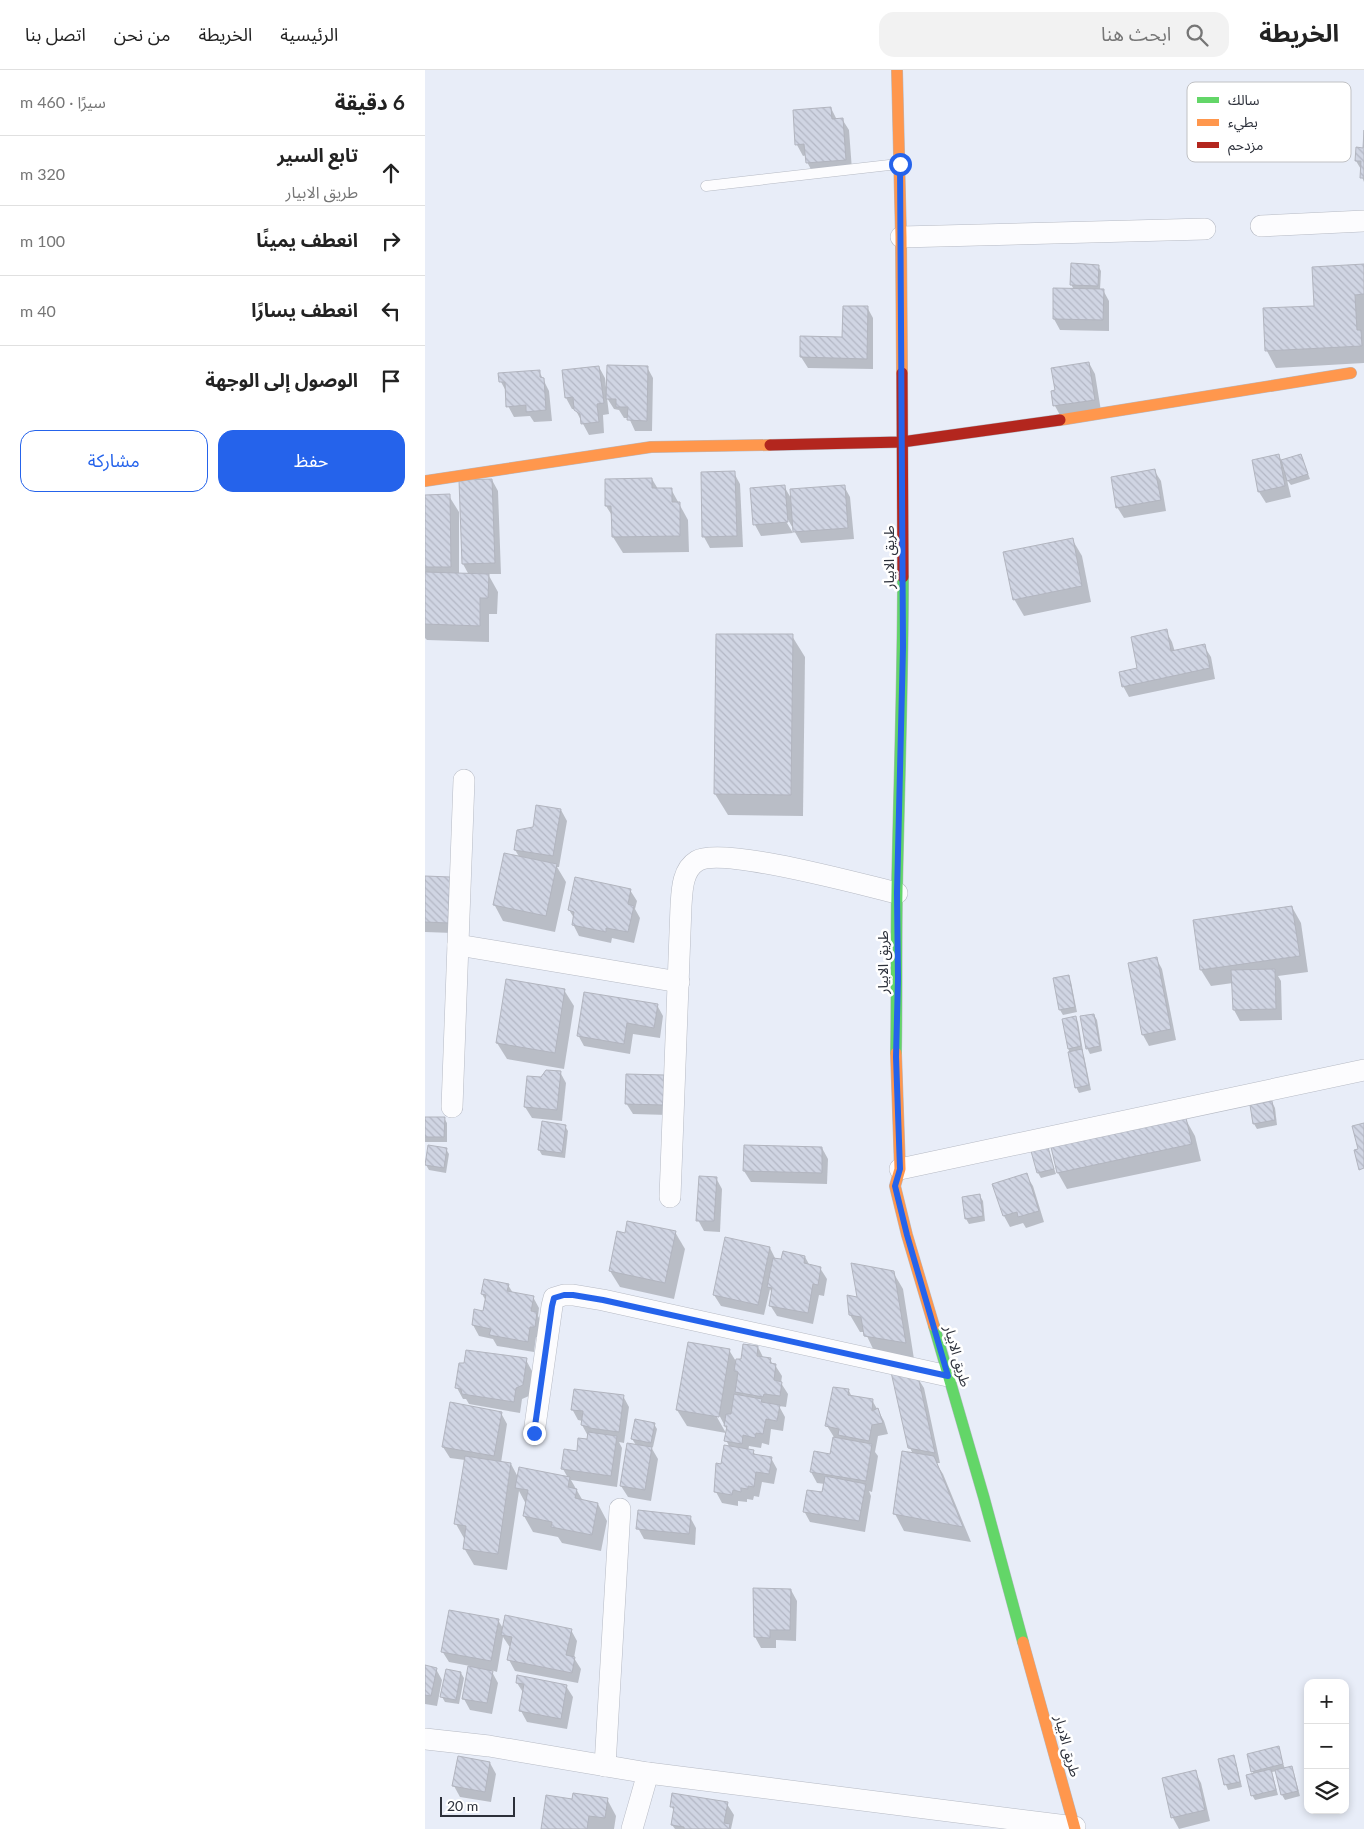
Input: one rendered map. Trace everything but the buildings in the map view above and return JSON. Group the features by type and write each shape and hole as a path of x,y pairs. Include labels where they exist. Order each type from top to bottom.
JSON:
{"main road":[{"name":"طريق الابيار","path":"897,70 901,237 903,647 897,893 898,979 896,1057 900,1169 895,1186 907,1235 984,1498 1075,1828"},
{"path":"425,482 497,469 651,447 902,442 1114,412 1351,373"}],"street":[{"path":"1261,226 1364,221"},
{"path":"901,237 1205,229"},
{"path":"452,1107 463,780"},
{"path":"670,1197 683,883 691,867 698,860 724,857 773,864 897,893"},
{"path":"458,945 679,982"},
{"path":"900,1169 1364,1070"},
{"path":"534,1433 552,1306 554,1298 564,1295 603,1300 948,1376"},
{"path":"605,1766 620,1508"},
{"path":"425,1739 489,1746 648,1772 1075,1828"},
{"path":"632,1829 648,1772"}],"lane":[{"path":"706,186 900,164"}],"traffic: fast":[{"path":"896,1053 903,577"},
{"path":"934,1326 1023,1642"}],"traffic: slow":[{"path":"897,70 902,373"},
{"path":"1060,420 1351,373"},
{"path":"425,481 651,447 770,445"},
{"path":"896,1053 900,1169 895,1186 907,1235 934,1326"},
{"path":"1023,1642 1075,1829"}],"traffic: jam":[{"path":"902,373 903,577"},
{"path":"770,445 902,442 1060,420"}],"route":[{"path":"534,1433 553,1300 564,1295 603,1300 948,1376 907,1235 895,1186 900,1169 896,1057 898,979 897,893 903,647 900,164"}]}
